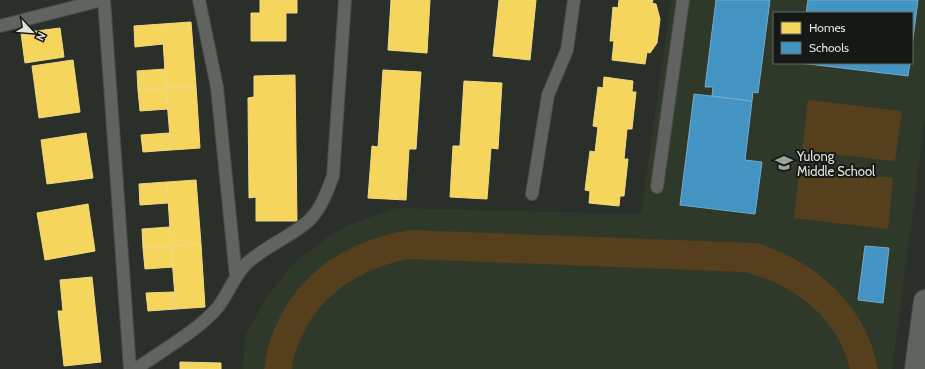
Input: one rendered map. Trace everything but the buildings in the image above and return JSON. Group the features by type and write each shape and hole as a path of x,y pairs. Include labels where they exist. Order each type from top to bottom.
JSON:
{"street":[{"path":"916,369 925,301"}],"lane":[{"path":"0,26 103,0 130,369"},
{"path":"199,0 209,44 221,120 236,278"},
{"path":"136,369 206,320 222,302 246,264 262,250 307,222 323,200 333,176 345,0"},
{"path":"532,194 548,95 567,50 574,0"},
{"path":"657,187 683,0"}],"shaded area":[{"name":"Yulong Middle School","path":"671,0 925,0 925,119 892,369 243,369 245,337 266,297 295,262 332,234 353,223 397,208 641,214"},
{"path":"808,100 902,111 895,161 802,151"},
{"path":"800,168 893,178 888,229 794,218"},
{"path":"411,230 757,243 779,251 800,262 818,274 836,289 850,306 862,325 872,346 878,369 850,369 844,350 835,333 824,318 811,306 796,294 780,285 744,272 409,259 388,264 349,282 332,295 318,310 306,327 298,347 292,369 264,369 270,341 281,316 295,293 313,274 334,258 357,245 383,236"}],"place":[{"name":"Yulong Middle School","path":"784,163"}]}
